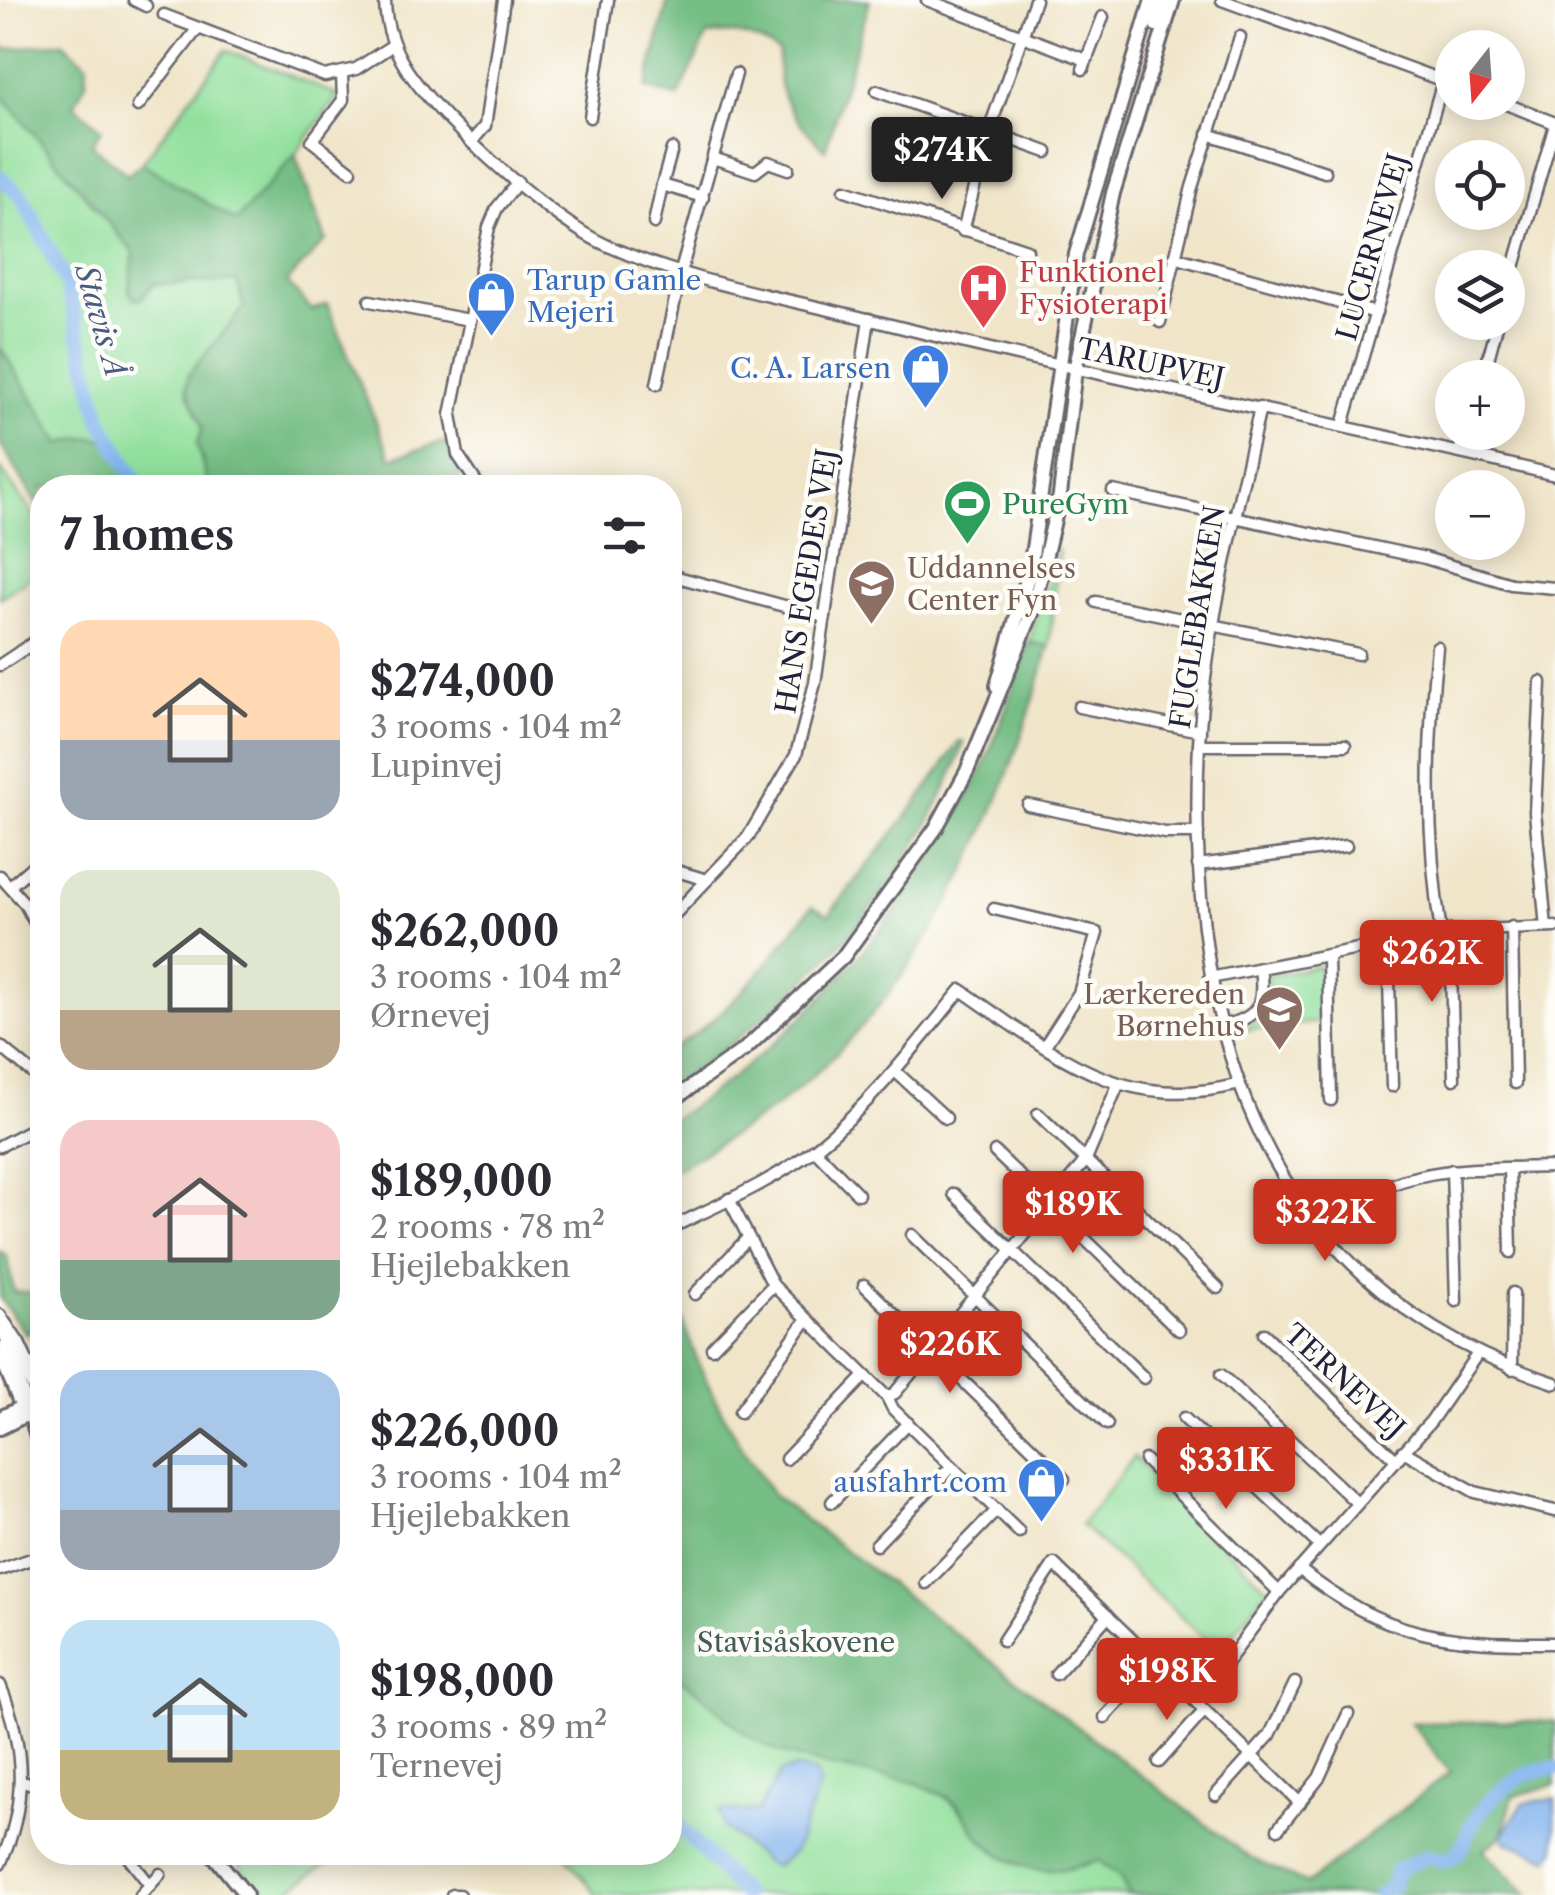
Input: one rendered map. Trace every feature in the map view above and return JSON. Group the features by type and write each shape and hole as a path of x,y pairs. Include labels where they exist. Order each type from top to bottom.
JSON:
{"main road":[{"path":"986,722 1030,569 1076,254 1152,0"},
{"path":"1148,71 1163,0"},
{"path":"682,1094 745,1049 843,957 936,828 986,722 1032,613 1060,495 1076,370 1113,193 1173,0"},
{"path":"0,1325 30,1386"},
{"path":"0,1354 30,1391"},
{"path":"0,1409 30,1400"},
{"path":"0,1418 30,1401"},
{"path":"0,1432 30,1404"},
{"path":"0,1432 30,1427"},
{"path":"222,1865 246,1895"}],"street":[{"path":"134,0 146,6"},
{"name":"TARUPVEJ","path":"384,0 393,45 412,78 544,206 603,244 681,271 1058,367 1343,425 1555,475"},
{"path":"473,140 485,126 504,0"},
{"path":"590,116 608,0"},
{"path":"927,0 1085,64 1103,17"},
{"path":"963,231 988,133 1035,0"},
{"path":"1222,0 1435,77"},
{"path":"164,15 312,73 342,75 393,45"},
{"path":"138,106 198,28"},
{"path":"1160,322 1208,134 1240,37"},
{"path":"657,384 681,271 736,74"},
{"path":"342,75 344,100 312,141 351,171"},
{"path":"877,92 1047,152"},
{"path":"1519,250 1555,124 1525,112"},
{"name":"LUCERNEVEJ","path":"1343,425 1436,120"},
{"path":"1208,134 1325,172"},
{"path":"654,223 672,149"},
{"path":"713,158 755,172 768,162 788,169"},
{"path":"471,475 458,456 451,415 489,227 497,208 518,182"},
{"path":"662,185 703,198"},
{"path":"845,190 1027,250"},
{"path":"1174,257 1376,314"},
{"path":"370,302 469,320"},
{"name":"HANS EGEDES VEJ","path":"682,907 748,837 796,755 809,712 825,618 869,319"},
{"name":"FUGLEBAKKEN","path":"1260,408 1213,624 1199,745 1198,865 1210,978 1236,1085 1286,1181 1319,1229 1398,1304 1478,1353 1555,1383"},
{"path":"1113,491 1425,558 1511,584 1555,588"},
{"path":"682,578 825,618"},
{"path":"1096,602 1358,654"},
{"path":"0,665 30,645"},
{"path":"1437,647 1428,774 1432,876 1446,932 1454,1079"},
{"path":"1210,978 1446,932 1550,927 1535,812 1541,682"},
{"path":"1078,707 1200,731"},
{"path":"1199,745 1345,746"},
{"path":"1028,805 1165,833 1198,833"},
{"path":"1198,865 1346,846"},
{"path":"10,886 30,868"},
{"path":"682,873 707,880"},
{"path":"0,876 30,917"},
{"path":"994,909 1097,933 1079,993 1044,1047"},
{"path":"1512,927 1515,1083"},
{"path":"1388,944 1392,1086"},
{"path":"1328,958 1331,1100"},
{"path":"1220,1026 1242,1022 1256,1010 1264,994 1260,968"},
{"path":"682,1223 729,1200 814,1149 895,1070 961,990 1044,1047 1092,1076 1118,1086 1180,1095 1236,1085"},
{"path":"0,1046 30,1070"},
{"path":"895,1070 946,1118"},
{"path":"887,1397 1086,1160 1118,1086"},
{"path":"1038,1114 1218,1288"},
{"path":"0,1146 30,1130"},
{"path":"814,1149 858,1194"},
{"path":"995,1152 1180,1330"},
{"path":"1319,1229 1348,1204 1409,1175 1555,1167"},
{"path":"1509,1168 1511,1252"},
{"path":"1452,1170 1456,1301"},
{"path":"954,1194 1144,1378"},
{"path":"729,1200 772,1285 1019,1532"},
{"path":"912,1234 1107,1424"},
{"path":"694,1294 746,1240"},
{"path":"712,1348 772,1285"},
{"path":"864,1285 1064,1479"},
{"path":"1512,1369 1513,1293"},
{"path":"0,1315 30,1384"},
{"path":"740,1412 805,1322"},
{"name":"TERNEVEJ","path":"1264,1334 1400,1455"},
{"path":"0,1336 30,1388"},
{"name":"TERNEVEJ","path":"1159,1762 1280,1592 1431,1422 1478,1353"},
{"path":"1221,1375 1357,1503"},
{"path":"786,1459 863,1378"},
{"path":"1184,1418 1319,1545"},
{"path":"832,1502 908,1423"},
{"path":"1400,1455 1475,1492 1555,1511"},
{"path":"1145,1460 1280,1592"},
{"path":"876,1545 952,1466"},
{"path":"926,1582 997,1510"},
{"path":"0,1570 30,1559"},
{"path":"1003,1641 1054,1564 1300,1803"},
{"path":"1299,1569 1334,1598 1398,1630 1470,1644 1555,1644"},
{"path":"1056,1674 1108,1616"},
{"path":"1105,1716 1156,1662"},
{"path":"1216,1795 1252,1757 1283,1714 1295,1683"},
{"path":"0,1685 20,1753 21,1783 17,1814 0,1864"},
{"path":"1278,1829 1338,1744 1348,1714"},
{"path":"21,1783 30,1783"},
{"path":"134,1865 150,1885"},
{"path":"141,1895 160,1874"}],"green space":[{"path":"668,0 870,0 825,150 788,106 779,82 779,52 754,39 735,34 707,36 678,97 646,88"},
{"path":"62,42 87,64 86,82 74,105 102,129 91,144 128,175 142,163 236,221 295,155 326,240 287,282 312,310 327,304 391,458 446,441 462,475 206,475 197,443 203,427 186,388 189,374 244,308 237,281 153,284 141,299 134,299 129,291 134,253 0,93 0,44 6,49"},
{"path":"226,50 338,95 295,155 236,221 142,163"},
{"path":"0,93 134,253 129,290 141,299 153,284 237,280 244,308 189,374 203,428 197,443 206,475 133,475 118,449 61,444 0,347"},
{"path":"0,347 61,444 91,437 101,439 118,451 133,475 30,475 30,493 0,443"},
{"path":"0,468 30,510 30,577 0,598"},
{"path":"1059,548 1049,647 1029,642"},
{"path":"1029,642 1049,647 1030,711 981,837 951,898 916,955 876,1010 830,1059 779,1104 682,1166 682,1113 763,1052 805,1014 880,930 945,836 997,733"},
{"path":"959,741 964,742 915,846 846,938 762,1018 682,1078 682,1042 730,1003 812,906 829,915"},
{"path":"1320,966 1323,1022 1245,1030 1269,1002 1268,976"},
{"path":"0,1251 7,1257 14,1292 30,1292 27,1335 0,1298"},
{"name":"Stavisåskovene","path":"682,1318 711,1391 774,1496 1250,1858 1307,1884 1450,1772 1411,1723 1555,1721 1555,1785 1513,1796 1502,1836 1483,1850 1528,1895 1129,1895 1120,1877 1098,1860 1051,1870 1022,1866 1008,1859 978,1835 954,1802 916,1783 834,1767 757,1741 682,1681"},
{"path":"1134,1457 1268,1589 1219,1652 1081,1525"},
{"path":"682,1680 744,1732 776,1750 917,1783 951,1801 994,1849 1007,1857 1033,1868 1052,1870 1098,1859 1120,1877 1129,1895 597,1895 573,1865 682,1865"},
{"path":"240,1865 325,1865 281,1895 262,1895"}],"water":[{"path":"795,1768 816,1773 820,1784 794,1852 777,1865 769,1865 724,1827 719,1811 758,1811 781,1772"},
{"path":"1555,1799 1555,1851 1549,1858 1508,1843 1502,1836 1523,1803"}],"waterway":[{"name":"Stavis Å","path":"0,177 21,195 66,282 101,421 132,475"},
{"path":"1380,1895 1392,1887 1396,1871 1427,1856 1446,1859 1457,1854 1478,1816 1507,1786 1530,1773 1555,1769"},
{"name":"Stavis Å","path":"682,1829 744,1895"}],"place":[{"name":"Funktionel Fysioterapi","path":"984,330"},
{"name":"Tarup Gamle Mejeri","path":"492,338"},
{"name":"C. A. Larsen","path":"926,410"},
{"name":"PureGym","path":"967,546"},
{"name":"Uddannelses Center Fyn","path":"872,626"},
{"name":"Lærkereden Børnehus","path":"1280,1052"},
{"name":"ausfahrt.com","path":"1042,1524"}]}
